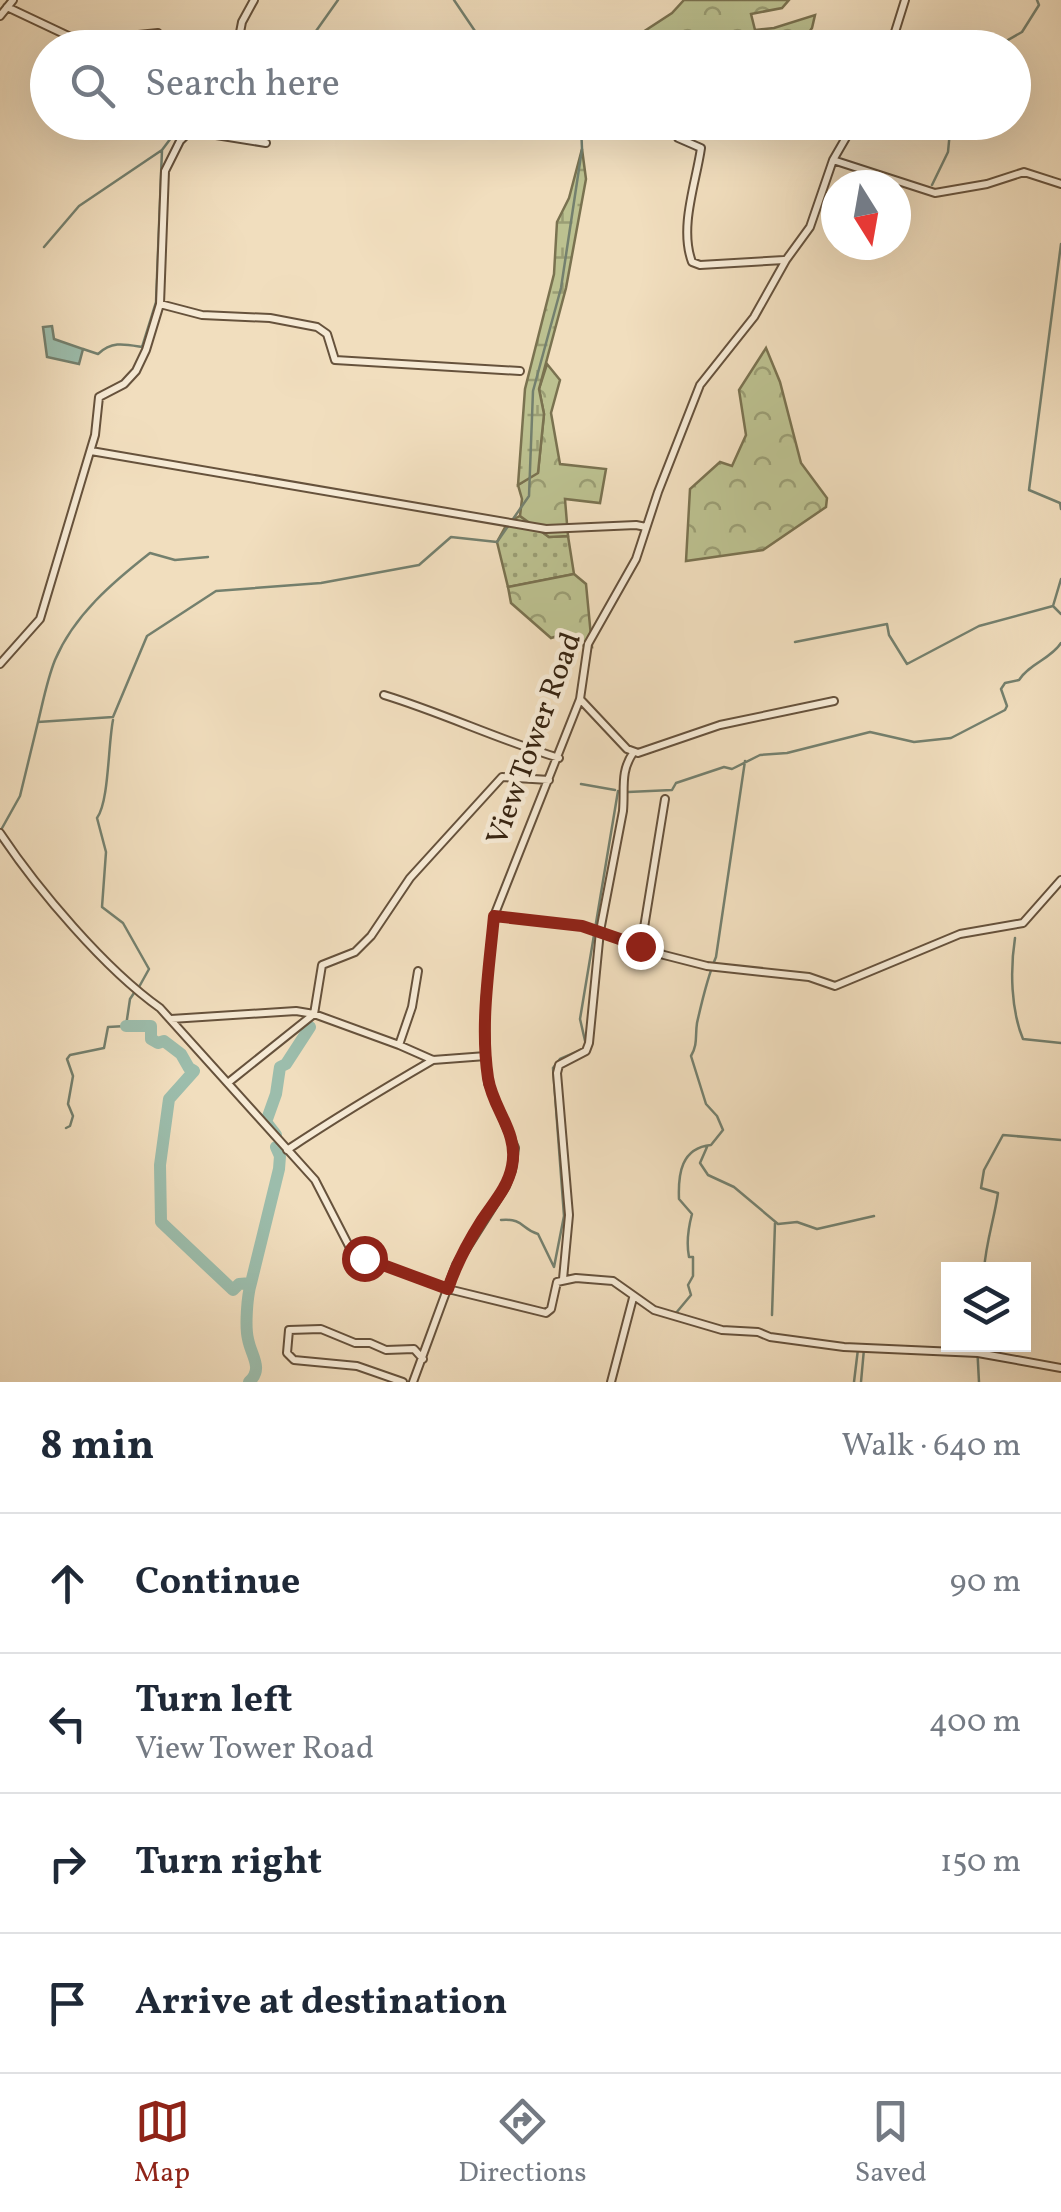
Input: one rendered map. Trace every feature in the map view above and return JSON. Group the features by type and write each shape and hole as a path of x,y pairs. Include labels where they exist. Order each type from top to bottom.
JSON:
{"street":[{"path":"0,16 13,0"},
{"path":"241,30 254,0"},
{"path":"895,30 904,0"},
{"path":"7,8 55,30"},
{"path":"0,664 40,619 91,451 99,397 124,384 136,371 160,304 164,171 182,140"},
{"path":"248,140 266,143"},
{"path":"683,140 701,148 688,235 692,262 700,265 786,260"},
{"name":"View Tower Road","path":"413,1382 456,1265 512,1170 515,1148 488,1084 486,1056 486,1003 494,916 580,699 588,644 636,560 700,385 754,317 810,227 845,140"},
{"path":"834,160 935,193 987,184 1024,172 1061,184"},
{"path":"160,304 202,314 270,318 317,327 328,334 336,360 520,371"},
{"path":"91,451 546,530 646,527"},
{"path":"384,695 559,758"},
{"path":"580,699 633,753"},
{"path":"633,753 656,749 720,725 834,701"},
{"path":"563,1279 569,1215 556,1074 560,1064 586,1052 600,931 623,811 622,773 633,753"},
{"path":"229,1082 314,1014 322,965 355,952 372,936 410,878 502,776 549,780"},
{"path":"640,946 665,799"},
{"path":"2,837 60,908 229,1082 314,1180 350,1248 364,1258 448,1289 546,1313 551,1309 557,1282 563,1279 613,1281 654,1310 722,1330 844,1347 978,1352 1061,1368"},
{"path":"494,916 582,926 708,966 809,977 835,986 960,934 1023,924 1061,880"},
{"path":"399,1045 412,1007 418,972"},
{"path":"170,1019 296,1010 433,1060"},
{"path":"287,1150 327,1122 348,1114 381,1088 433,1060 486,1056"},
{"path":"611,1382 634,1298"},
{"path":"403,1382 357,1366 294,1360 286,1353 290,1330 320,1330 386,1350 414,1349 423,1359"}],"green space":[{"path":"684,0 789,0 782,8 751,14 755,30 646,30"},
{"path":"815,15 811,30 755,30"},
{"path":"582,149 586,179 566,288 539,389 544,414 538,473 518,485 525,389 554,274 557,222 569,198"},
{"path":"766,348 780,382 801,463 827,498 826,507 763,550 686,561 690,489 720,462 732,466 746,435 739,390"},
{"path":"547,364 560,380 551,413 560,464 606,469 600,503 565,499 568,536 549,537 520,516 522,499 518,485 538,472 544,414 539,389"},
{"path":"520,516 549,537 568,536 574,574 508,587 497,542 508,522"},
{"path":"574,574 586,584 592,647 568,643 564,634 551,638 511,603 508,587"}],"shaded area":[{"path":"52,326 54,339 83,349 79,364 47,357 43,327"}],"waterway":[{"path":"317,30 338,0"},
{"path":"454,0 474,30"},
{"path":"1023,30 1039,5 1037,0"},
{"path":"44,247 79,206 162,150 170,140"},
{"path":"1,830 20,796 38,722 113,717 147,636 216,591 321,583 419,565 451,537 497,542 529,496 533,391 561,288 582,140"},
{"path":"932,185 948,152 949,140"},
{"path":"83,349 98,354 113,345 142,347 156,302 162,150"},
{"path":"1061,244 1029,490 1060,503 1061,509"},
{"path":"38,722 63,644 109,588 150,553 175,560 208,557"},
{"path":"1053,606 1061,579"},
{"path":"795,642 887,624 889,635 907,664 979,626 1053,606 1061,614"},
{"path":"628,792 672,790 676,783 724,767 732,769 760,755 787,753 870,732 914,742 951,738 1005,710 1001,689 1005,683 1019,680 1061,643"},
{"path":"113,720 106,787 97,818 106,852 102,907 123,923 149,969 139,987"},
{"path":"676,1313 691,1295 688,1285 693,1276 693,1257 689,1257 688,1246 692,1214 679,1199 683,1164 693,1151 711,1145 723,1130 706,1104 691,1056 716,957 745,761"},
{"path":"581,784 615,790"},
{"path":"586,1045 580,1019 618,791"},
{"path":"1015,938 1013,990 1023,1039 1061,1043"},
{"path":"66,1128 73,1116 68,1104 73,1076 67,1059 104,1048 108,1027 126,1026 134,993"},
{"path":"126,1026 151,1026 151,1039 164,1041 194,1071 169,1099 160,1165 161,1222 233,1290 239,1284 251,1283 279,1169 276,1147"},
{"path":"276,1135 266,1122 280,1067 310,1027"},
{"path":"501,1220 518,1222 538,1234 554,1267 564,1216 553,1068 560,1059 581,1050"},
{"path":"985,1262 998,1193 981,1188 984,1170 1003,1135 1061,1140"},
{"path":"707,1147 700,1163 708,1175 734,1187 778,1224 797,1222 817,1229 874,1216"},
{"path":"772,1315 775,1223"},
{"path":"249,1382 256,1372 247,1327 251,1283"},
{"path":"854,1382 858,1349"},
{"path":"861,1382 864,1349"},
{"path":"977,1352 979,1382"}],"route":[{"path":"364,1258 448,1289 456,1265 506,1186 515,1148 488,1084 486,1056 486,1003 494,916 582,926 640,946"}]}
